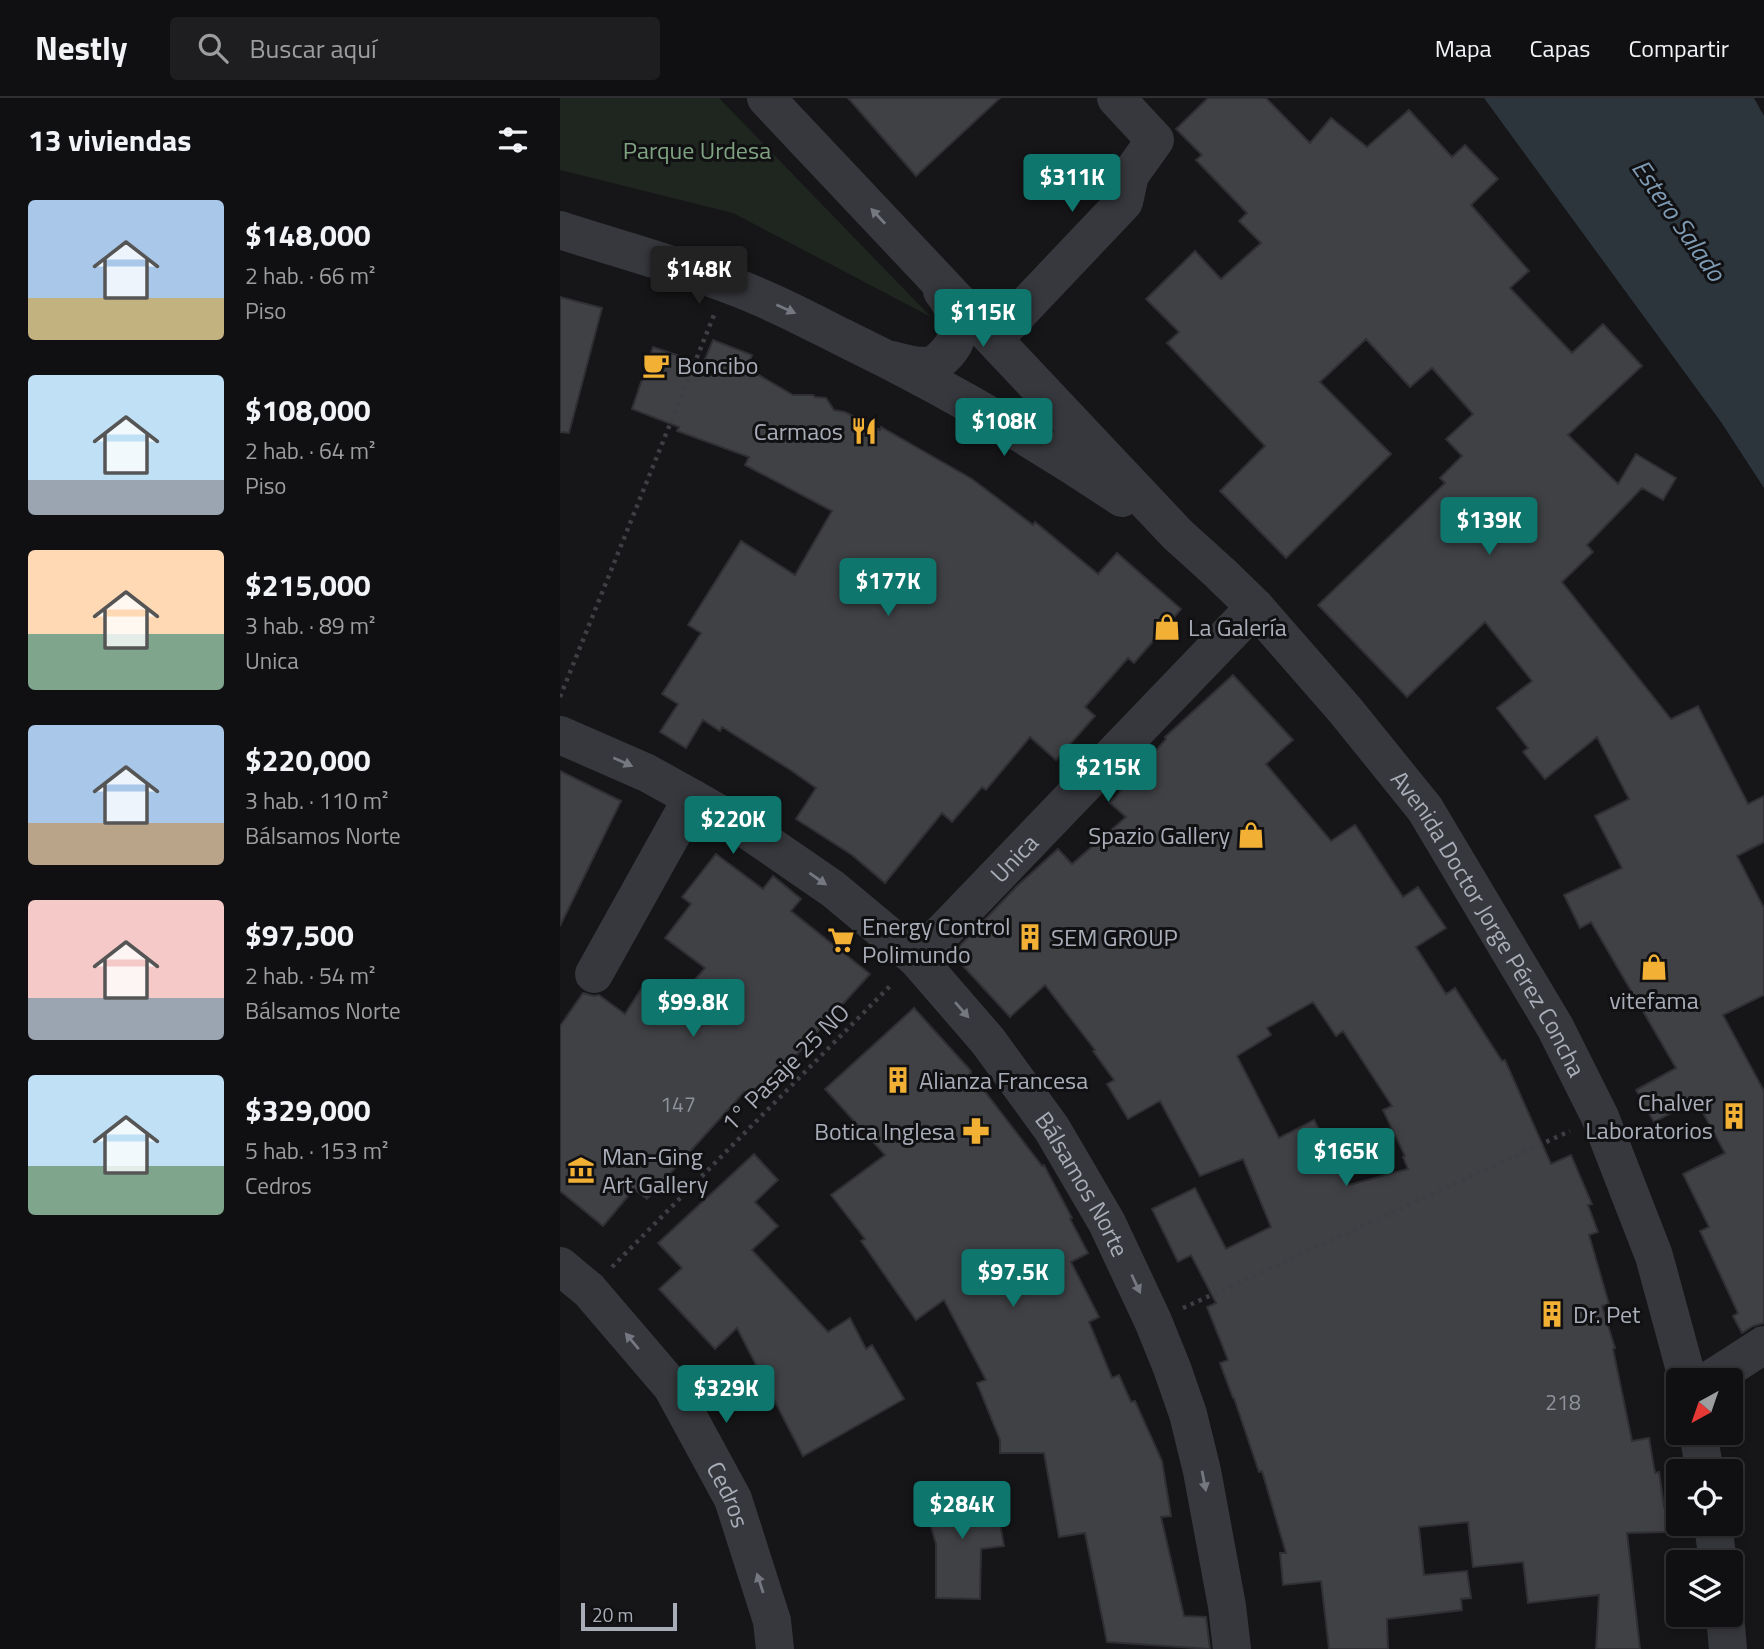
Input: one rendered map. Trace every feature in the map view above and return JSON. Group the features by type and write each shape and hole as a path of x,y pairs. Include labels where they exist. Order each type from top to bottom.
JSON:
{"street":[{"path":"994,339 1124,202 1130,175 1154,140 1116,98"},
{"name":"Avenida Doctor Jorge Pérez Concha","path":"785,105 915,256 1177,534 1255,607 1345,710 1425,809 1555,1027 1600,1118 1654,1256 1684,1368"},
{"name":"Avenida Doctor Jorge Pérez Concha","path":"560,230 727,284 789,310 986,413 1083,471 1177,534"},
{"path":"887,359 914,365 930,365 941,360 952,347 958,330 957,317 947,298 915,256"},
{"name":"Unica","path":"917,958 1255,607"},
{"name":"Bálsamos Norte","path":"560,735 647,773 692,798 743,827 833,889 917,958 988,1041 1052,1129 1107,1223 1172,1368 1191,1426 1202,1472 1232,1649"},
{"path":"594,974 692,798"},
{"name":"Cedros","path":"560,1266 589,1290 672,1387 733,1499 772,1621 775,1649"},
{"path":"1728,1368 1764,1345"},
{"path":"1726,1627 1728,1649"}],"path":[{"path":"560,697 727,284"},
{"name":"1° Pasaje 25 NO","path":"589,1290 917,958"},
{"path":"1153,1321 1600,1118"}],"green space":[{"name":"Parque Urdesa","path":"560,98 719,98 931,317 733,213 560,170"}],"water":[{"name":"Estero Salado","path":"1484,98 1754,98 1764,116 1764,488 1721,422"}],"building":[{"path":"848,98 1000,98 916,176"},
{"path":"1208,98 1266,98 1310,143 1331,118 1367,147 1409,110 1452,157 1465,145 1498,179 1471,205 1529,271 1510,288 1572,353 1603,324 1642,366 1568,435 1618,484 1636,454 1676,478 1663,500 1642,488 1587,545 1593,552 1562,582 1671,719 1698,706 1748,804 1764,796 1764,842 1737,856 1764,908 1764,995 1723,1015 1764,1091 1764,1323 1742,1333 1733,1316 1738,1313 1700,1231 1709,1227 1683,1174 1725,1153 1696,1100 1654,1122 1636,1090 1676,1068 1591,922 1580,928 1564,895 1622,868 1595,816 1629,799 1597,737 1545,779 1523,752 1528,748 1497,708 1532,681 1485,622 1407,697 1318,605 1445,483 1440,478 1462,456 1446,439 1473,414 1432,368 1410,387 1366,339 1320,382 1391,454 1286,558 1220,491 1265,446 1167,343 1179,332 1146,299 1195,251 1221,279 1261,243 1239,221 1247,213 1196,160 1202,155 1176,129"},
{"path":"560,297 602,308 569,433 560,432"},
{"path":"713,340 752,355 747,368 793,395 826,398 834,410 845,412 880,430 881,427 972,479 1033,525 1035,522 1098,574 1117,553 1181,609 1134,663 1128,658 1085,707 1095,716 1056,760 1030,737 986,790 982,787 952,822 942,813 885,883 852,855 796,819 816,788 789,769 722,727 720,731 703,720 686,748 660,732 678,704 662,694 701,633 688,625 741,541 795,575 832,511 745,465 749,457 677,431 679,427 632,409 653,347 703,364"},
{"path":"1233,675 1293,740 1266,764 1331,841 1355,825 1403,897 1418,887 1446,928 1416,947 1446,994 1455,988 1502,1061 1505,1060 1551,1164 1571,1155 1592,1204 1588,1205 1598,1232 1589,1235 1609,1304 1602,1306 1615,1348 1613,1349 1632,1441 1649,1438 1655,1473 1659,1472 1666,1507 1666,1532 1627,1533 1640,1649 1596,1649 1599,1595 1528,1603 1523,1562 1473,1567 1468,1522 1419,1527 1424,1575 1467,1571 1471,1598 1461,1599 1462,1610 1387,1619 1388,1649 1329,1649 1321,1581 1283,1585 1280,1553 1286,1553 1262,1471 1259,1472 1220,1363 1228,1360 1207,1307 1216,1303 1191,1255 1178,1262 1152,1209 1195,1188 1226,1249 1271,1227 1243,1159 1200,1176 1160,1101 1128,1119 1107,1084 1114,1080 1093,1051 1095,1050 1045,985 1010,1017 952,954 1017,886 1058,849 1072,864 1126,817 1110,803 1165,737","holes":["1313,1002 1336,1036 1343,1031 1392,1106 1383,1110 1405,1156 1403,1157 1408,1169 1349,1185 1314,1120 1279,1138 1237,1056 1271,1035 1267,1028"]},
{"path":"560,771 621,801 560,926"},
{"path":"716,854 763,889 773,876 801,899 791,911 870,974 755,1101 744,1092 647,1199 634,1189 603,1226 560,1191 560,1026 583,993 599,995 625,1014 641,989 670,1009 705,968 665,938 691,904 682,897"},
{"path":"914,1008 971,1071 1042,1166 1044,1165 1072,1218 1070,1219 1088,1253 1071,1262 1099,1317 1089,1322 1112,1378 1119,1375 1131,1402 1135,1401 1162,1461 1171,1516 1161,1517 1184,1616 1206,1617 1210,1649 1107,1642 1085,1533 1059,1537 1044,1453 1000,1453 1000,1440 977,1383 986,1380 944,1300 916,1320 861,1241 865,1239 831,1195 885,1155 825,1089"},
{"path":"754,1154 778,1180 755,1202 778,1226 752,1250 828,1332 850,1318 866,1349 872,1345 904,1399 803,1456 737,1328 715,1349 659,1289 682,1268 658,1243"},
{"path":"994,1491 1004,1546 981,1549 980,1599 936,1598 936,1544 923,1499 948,1492 950,1498"}],"place":[{"name":"Boncibo","path":"656,365"},
{"name":"Carmaos","path":"864,431"},
{"name":"La Galería","path":"1167,627"},
{"name":"Spazio Gallery","path":"1251,835"},
{"name":"SEM GROUP","path":"1030,937"},
{"name":"Energy Control Polimundo","path":"841,940"},
{"name":"vitefama","path":"1654,967"},
{"name":"Alianza Francesa","path":"898,1080"},
{"name":"Chalver Laboratorios","path":"1734,1116"},
{"name":"Botica Inglesa","path":"976,1131"},
{"name":"Man-Ging Art Gallery","path":"581,1170"},
{"name":"Dr. Pet","path":"1552,1314"}]}
